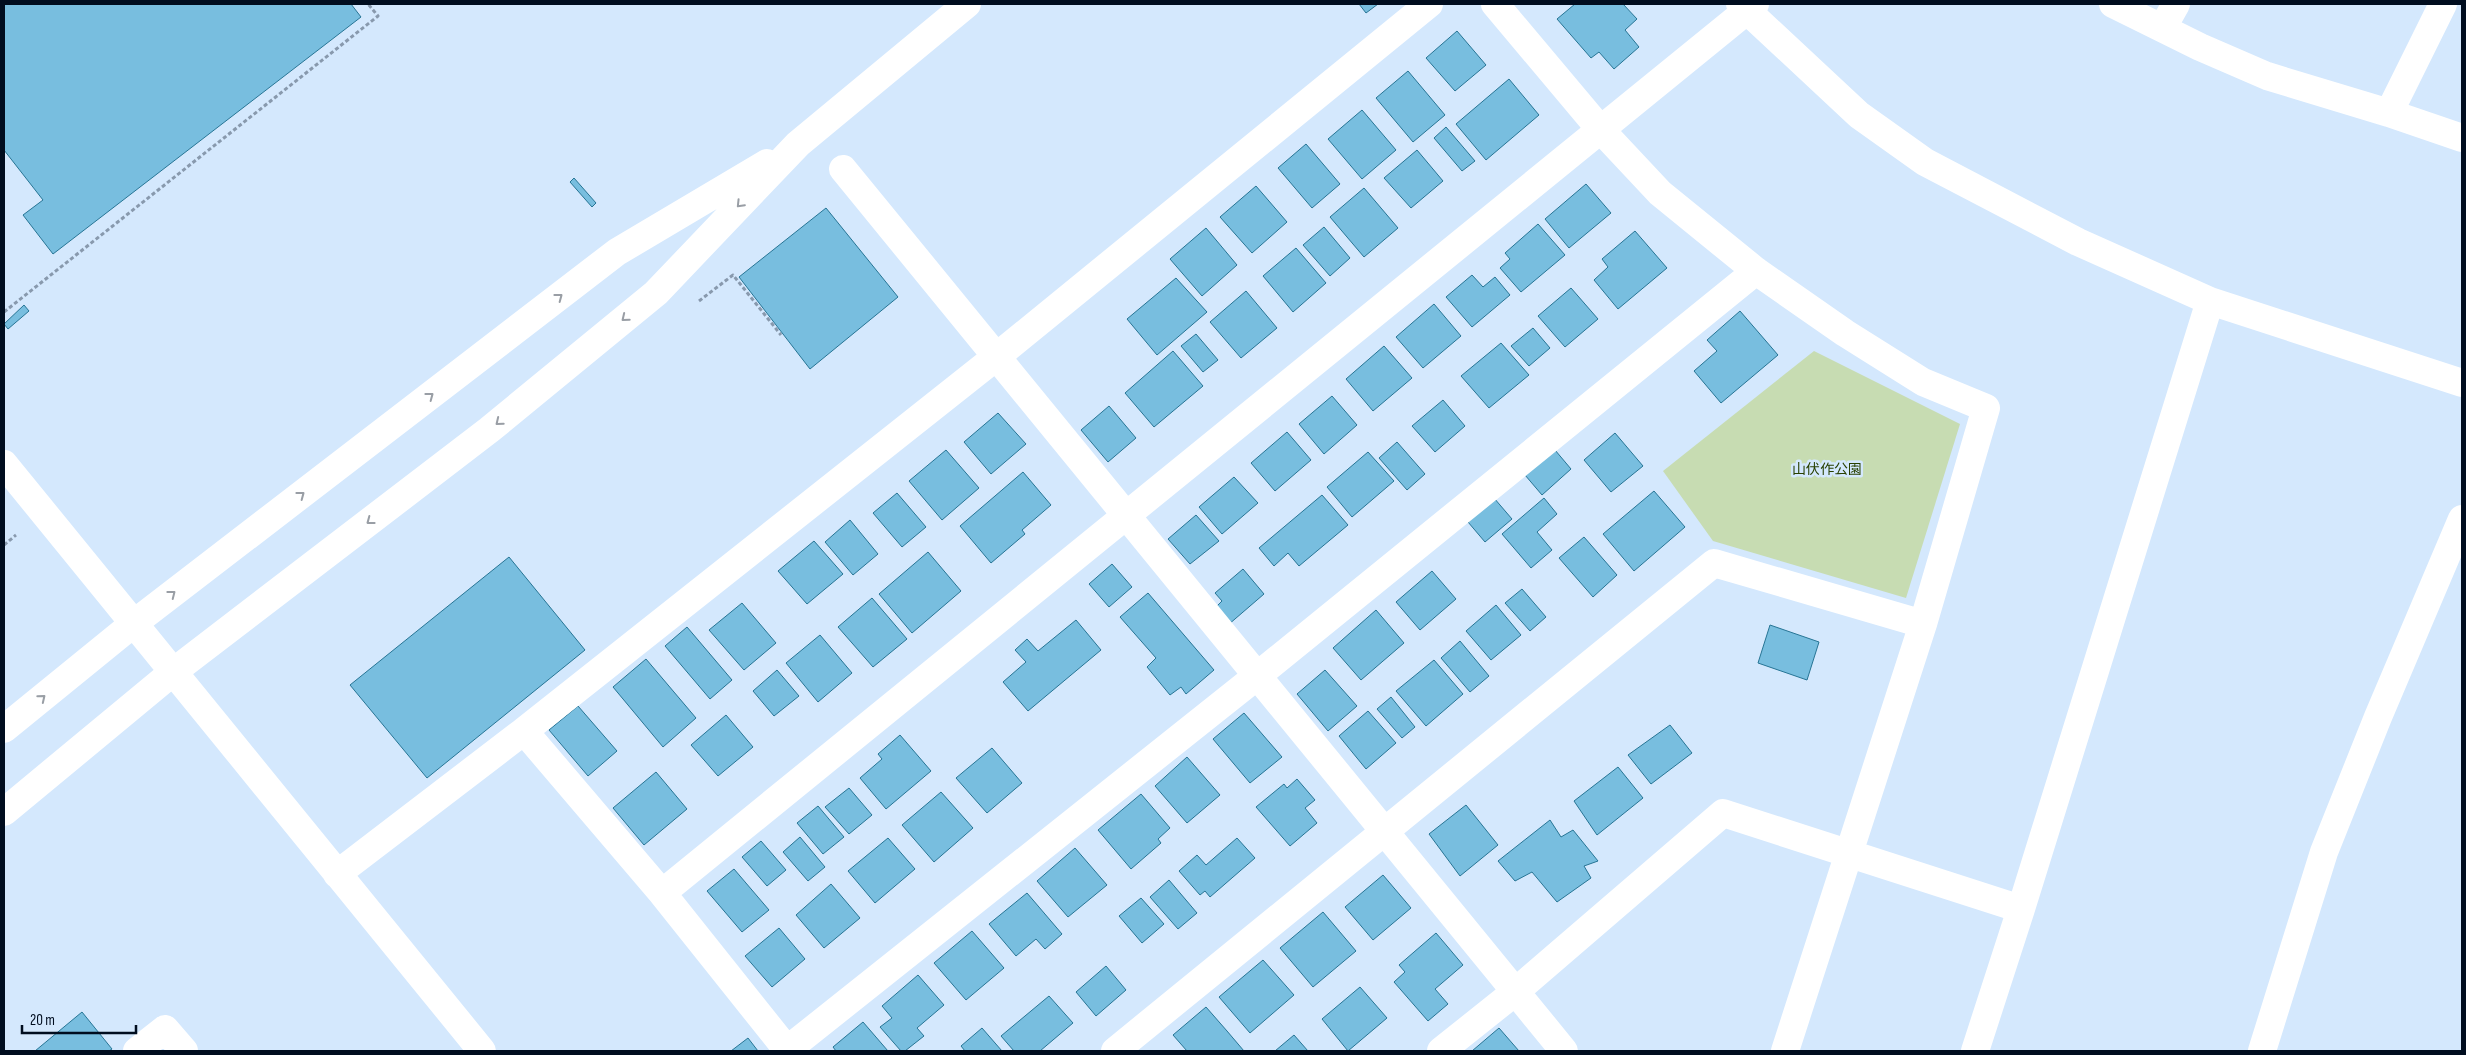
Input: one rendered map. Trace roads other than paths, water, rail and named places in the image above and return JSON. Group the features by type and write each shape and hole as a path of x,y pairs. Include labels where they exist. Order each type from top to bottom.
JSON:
{"street":[{"path":"4,812 172,672 489,430 656,293 798,144 967,4"},
{"path":"337,874 524,731 996,357 1429,4"},
{"path":"1495,4 1600,129 1660,193 1756,272 1845,333 1923,382 1986,408 1923,624 1785,1051"},
{"path":"2113,4 2169,15 2200,47 2267,76 2390,113 2462,138"},
{"path":"2390,113 2443,4"},
{"path":"662,893 1600,129 1747,6 1859,115 1925,162 2078,242 2210,301 2462,383"},
{"path":"4,729 133,624 618,252 798,144"},
{"path":"843,169 1564,1051"},
{"path":"524,731 662,893 787,1050 1257,676 1756,272"},
{"path":"1974,1051 2022,909 2210,301"},
{"path":"4,464 482,1051"},
{"path":"2262,1051 2324,852 2378,717 2462,519"},
{"path":"1115,1051 1714,563 1923,624"},
{"path":"1441,1051 1515,992 1723,813 2022,909"},
{"path":"137,1051 165,1029 184,1051"}],"park label":[{"name":"山伏作公園","path":"1827,469"}]}
